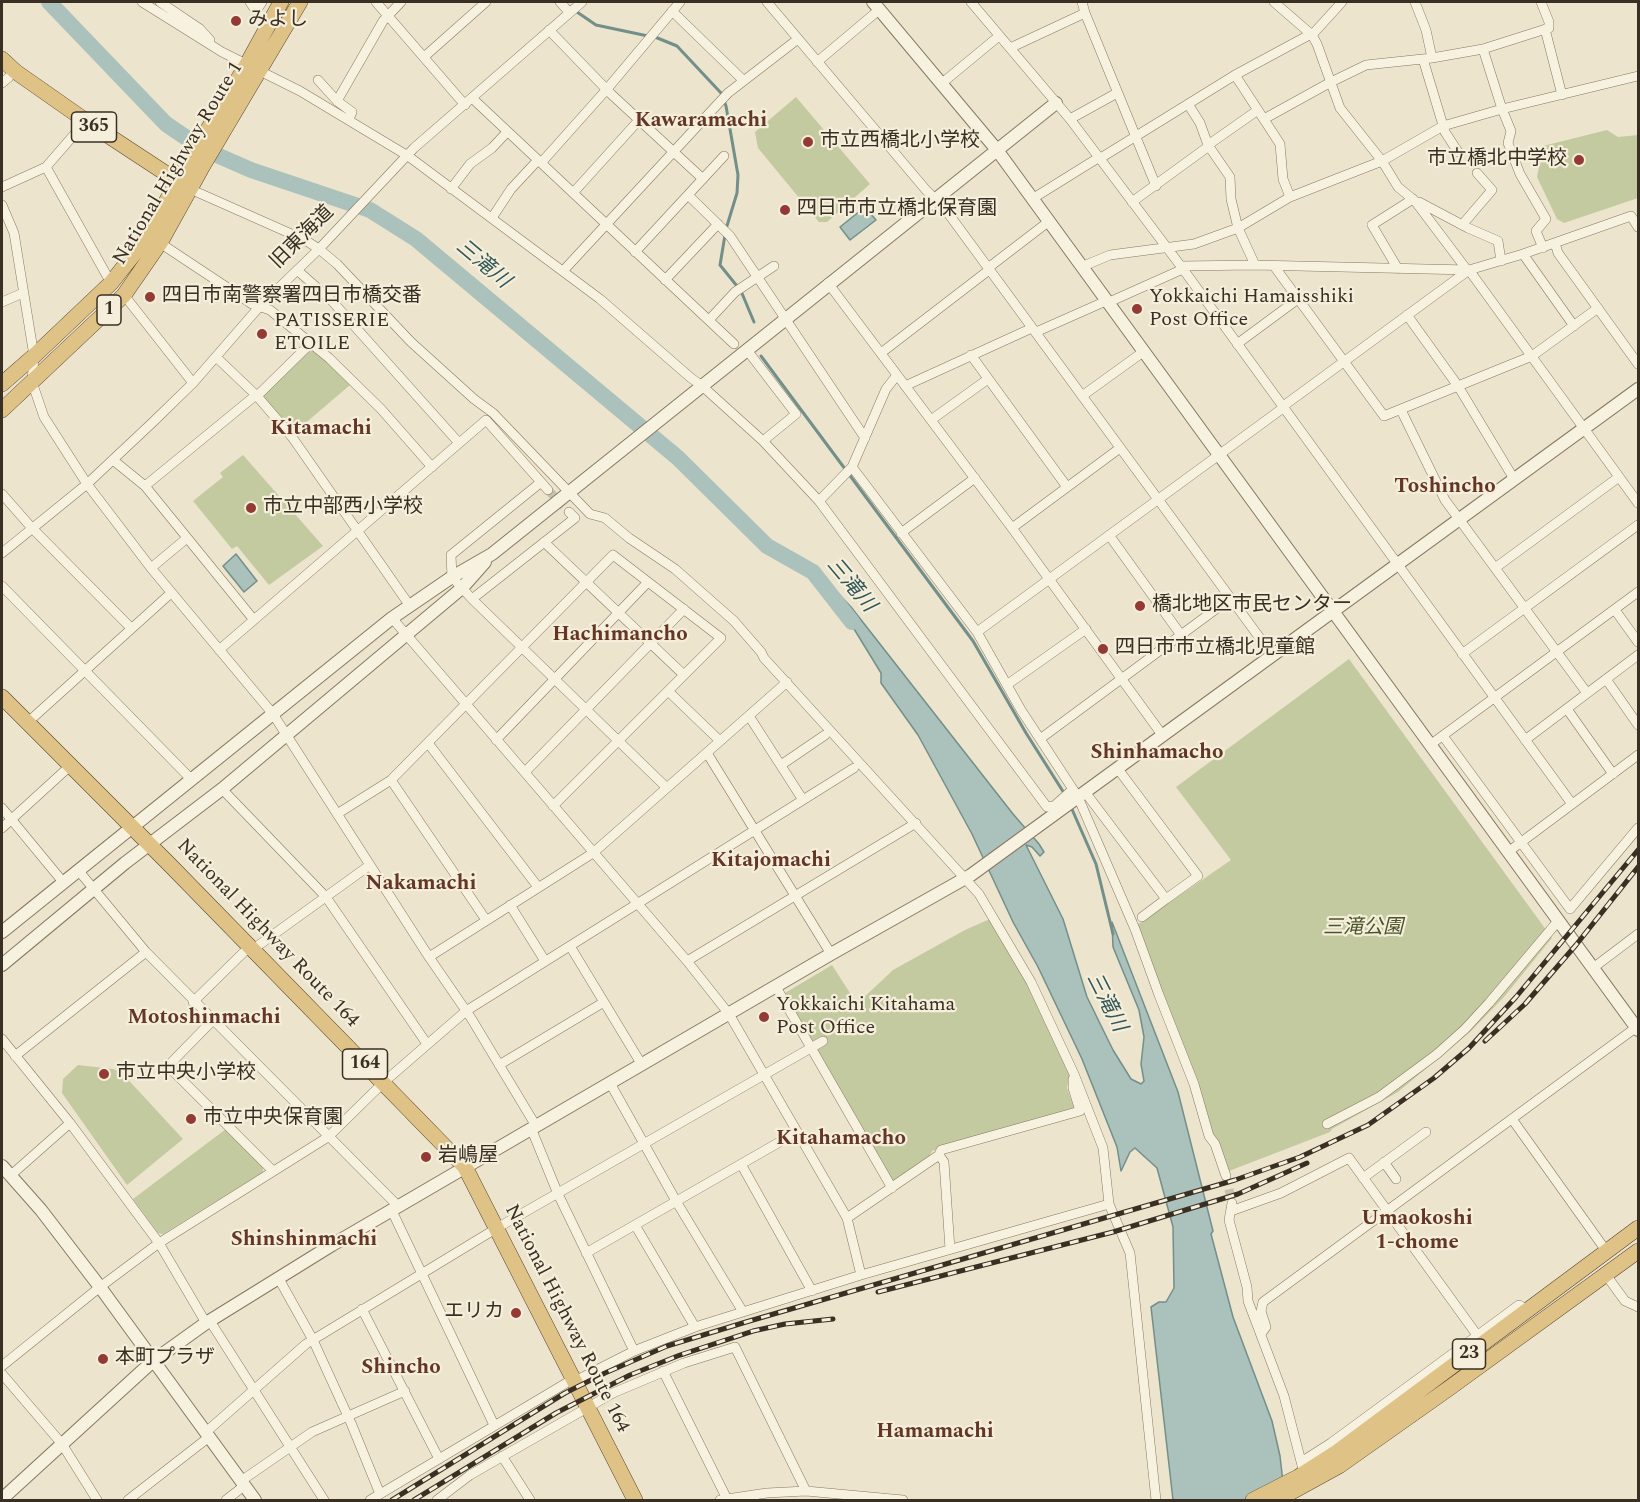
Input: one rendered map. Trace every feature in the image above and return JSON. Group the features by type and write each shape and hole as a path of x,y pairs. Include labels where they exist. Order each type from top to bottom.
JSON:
{"highway":[{"name":"National Highway Route 1","path":"254,67 281,2"},
{"name":"National Highway Route 1","path":"2,384 111,283 149,235 184,185 254,67 300,2"},
{"name":"365","path":"2,59 16,72 86,121 184,185"},
{"name":"National Highway Route 1","path":"2,410 124,295 160,243 184,185"},
{"name":"National Highway Route 164","path":"2,697 150,844 465,1167 634,1500"},
{"name":"23","path":"1253,1500 1337,1452 1638,1228"},
{"name":"23","path":"1277,1500 1300,1475 1348,1459 1638,1251"}],"street":[{"path":"142,2 222,52 349,119 408,156 600,299 763,441 819,501 1047,807 1054,806 1061,800 1076,794"},
{"path":"160,2 200,29 222,52"},
{"path":"250,2 256,11 262,2"},
{"path":"376,2 424,57 469,102 539,161 734,344"},
{"path":"337,101 387,15 401,2"},
{"path":"424,57 486,2"},
{"path":"560,2 569,12"},
{"name":"旧東海道","path":"2,553 113,460 193,383 260,306 408,156 582,2"},
{"path":"492,218 511,189 607,89 680,2"},
{"path":"767,2 945,209 1273,656"},
{"path":"971,2 1070,119 1182,267 1282,408 1572,804"},
{"path":"1082,2 1156,186"},
{"path":"1274,2 1311,35 1317,44 1340,108 1382,161 1398,187 1414,200 1498,241 1501,261"},
{"path":"1032,199 1234,75 1311,35 1342,2"},
{"path":"1415,2 1426,30 1427,58 1443,126 1458,152"},
{"path":"1264,119 1331,81 1366,65 1483,49 1549,28 1549,22 1540,2"},
{"path":"817,62 876,5 997,150 1638,1028 1263,1302 1261,1311 1266,1327 1261,1334"},
{"path":"672,11 743,80"},
{"path":"1010,48 1085,13"},
{"path":"1545,29 1562,95"},
{"path":"549,30 639,120 703,179"},
{"path":"941,84 999,36"},
{"path":"563,272 728,93 798,39"},
{"path":"1483,49 1511,130 1508,144 1520,174 1546,219 1536,231 1543,248"},
{"path":"1234,75 1280,144 1282,179 1290,197"},
{"path":"1081,267 1110,255 1194,244 1238,228 1290,197 1382,161 1443,126 1502,109 1638,76"},
{"path":"318,80 337,101 352,112 349,119"},
{"path":"1070,119 1117,93"},
{"path":"2,932 392,618 452,577 492,554 828,283 1056,103"},
{"path":"1188,104 1200,123 1208,146 1230,177 1231,199 1238,228 1255,265"},
{"path":"1132,202 1258,110"},
{"path":"573,193 639,120"},
{"path":"2,187 46,167 79,129"},
{"path":"451,189 470,164 492,148 507,132"},
{"path":"635,252 724,156"},
{"path":"46,167 111,283"},
{"path":"1462,225 1492,190 1477,173"},
{"path":"184,185 321,246 411,342 474,399 493,413 573,488 590,514 605,518 629,538 692,582 734,621 916,823 968,876 1030,982 1074,1074 1103,1148 1110,1204 1130,1253 1156,1500"},
{"path":"688,195 730,236 865,438"},
{"path":"1398,269 1372,225 1414,200"},
{"path":"1414,200 1532,356 1638,503"},
{"path":"2,205 14,233 34,356 32,382 44,417 87,484 151,568 273,714 466,1011 533,1127 558,1194 634,1351"},
{"path":"905,386 971,356 1106,302 1182,267 1255,265 1468,270 1543,248 1630,216 1638,227"},
{"path":"881,353 1048,222"},
{"path":"665,280 720,225"},
{"path":"160,243 252,304 270,310 329,358 381,409 432,467"},
{"path":"1555,243 1558,253 1638,364"},
{"path":"1523,254 1574,326"},
{"path":"709,320 738,289 774,266"},
{"path":"1274,266 1384,416 1532,356 1598,308"},
{"path":"297,270 332,302 459,444"},
{"path":"977,632 1468,270"},
{"path":"828,283 1012,528 1163,736"},
{"path":"2,302 23,293"},
{"path":"124,295 193,383"},
{"path":"1237,344 1298,299"},
{"path":"1407,315 1458,386 1514,479"},
{"path":"145,486 257,395 310,343"},
{"path":"1082,396 1143,351"},
{"path":"750,354 796,414 763,441"},
{"path":"971,356 1067,487"},
{"path":"216,357 257,395 292,437 410,606"},
{"path":"819,501 849,472 886,389 897,375"},
{"path":"931,420 988,379"},
{"path":"2,1499 153,1361 208,1322 332,1245 533,1127 968,876 1076,794 1118,769 1638,389"},
{"path":"1401,410 1445,500 1587,693"},
{"path":"219,650 486,420 548,490"},
{"path":"1012,528 1120,447"},
{"path":"113,460 145,486 254,620"},
{"path":"849,472 901,533 977,632 1040,739 1076,794 1166,899"},
{"path":"1495,568 1619,477"},
{"path":"901,533 975,478"},
{"path":"540,483 451,555 452,577 617,742 667,788"},
{"path":"2,494 130,628"},
{"path":"472,599 575,518 569,512"},
{"path":"1462,654 1638,525"},
{"path":"1109,535 1181,635"},
{"path":"151,568 187,538"},
{"path":"544,542 684,675"},
{"path":"2,965 150,844 222,789 406,635 462,588 492,554"},
{"path":"336,814 391,780 613,555 722,638 553,806"},
{"path":"496,740 648,582"},
{"path":"2,586 191,779"},
{"path":"1430,746 1638,592"},
{"path":"27,723 171,593"},
{"path":"1040,739 1231,598"},
{"path":"525,772 684,609"},
{"path":"1615,610 1638,642"},
{"path":"392,618 687,961 729,1014 848,1218 861,1275"},
{"path":"1008,684 1086,629"},
{"path":"1525,740 1638,655"},
{"path":"1606,679 1638,725"},
{"path":"429,957 593,853 787,682"},
{"path":"668,691 720,741"},
{"path":"1567,709 1613,774"},
{"path":"748,716 803,800"},
{"path":"780,765 825,735"},
{"path":"1443,736 1570,909 1638,828"},
{"path":"428,743 538,887"},
{"path":"707,753 831,954"},
{"path":"1508,852 1638,758"},
{"path":"2,828 71,765"},
{"path":"2,1366 159,1243 328,1137 384,1082 466,1011 854,768"},
{"path":"1118,769 1198,876 1142,917"},
{"path":"391,780 486,920"},
{"path":"222,789 326,897 427,1044"},
{"path":"1076,794 1135,929 1194,1084 1209,1136 1215,1144 1226,1176"},
{"path":"2,807 63,882"},
{"path":"687,961 916,823"},
{"path":"193,1002 250,949 370,865"},
{"path":"78,870 146,952 328,1137 395,1209 421,1274 494,1425"},
{"path":"510,905 545,961"},
{"path":"1327,1124 1379,1096 1437,1054 1489,1003 1558,921"},
{"path":"1593,968 1638,934"},
{"path":"570,946 642,1065"},
{"path":"15,1056 146,952"},
{"path":"776,987 892,1188"},
{"path":"499,1065 604,1002"},
{"path":"212,1021 168,1066 273,1172"},
{"path":"2,1039 70,1123 159,1243 208,1322 255,1388 324,1500"},
{"path":"128,1500 313,1340 497,1228 823,1041"},
{"path":"848,1218 939,1155 941,1150 1080,1111 1073,1088 1074,1074"},
{"path":"610,1083 742,1312"},
{"path":"1512,1119 1607,1252"},
{"path":"70,1123 6,1171 41,1210 100,1287 255,1500"},
{"path":"586,1253 797,1132"},
{"path":"1363,1178 1426,1132"},
{"path":"939,1155 944,1162 950,1249"},
{"path":"1300,1475 1284,1396 1248,1301 1247,1287 1229,1220 1231,1207 1281,1193 1349,1158 1477,1335"},
{"path":"1384,1162 1396,1179"},
{"path":"741,1164 812,1290"},
{"path":"370,1500 574,1380 634,1351 694,1327 861,1275 1110,1204"},
{"path":"635,1225 694,1327"},
{"path":"1606,1275 1625,1301 1638,1307"},
{"path":"279,1279 313,1340 380,1494"},
{"path":"1300,1475 1331,1443 1477,1335 1519,1305 1528,1310"},
{"path":"363,1309 439,1459"},
{"path":"440,1500 470,1475 587,1407 643,1379 735,1347 806,1491"},
{"path":"663,1371 723,1500 767,1493 806,1491 844,1497 903,1500"},
{"path":"2,1374 62,1444 97,1500"},
{"path":"226,1500 243,1483 312,1432 405,1391"},
{"path":"502,1456 530,1500"}],"green space":[{"path":"796,97 870,184 827,222 819,222 758,148 755,132"},
{"path":"1607,130 1618,137 1638,135 1638,198 1564,223 1557,219 1537,177 1543,146"},
{"path":"312,350 350,385 295,432 262,396"},
{"path":"243,455 323,546 269,585 237,546 232,549 193,501 223,477 220,473"},
{"name":"三滝公園","path":"1349,659 1552,938 1504,997 1471,1031 1398,1092 1330,1132 1229,1171 1218,1143 1211,1133 1137,925 1231,860 1176,787"},
{"path":"990,919 1026,981 1070,1074 1067,1088 1074,1108 932,1151 928,1159 894,1183 785,993 832,965 857,1004 893,970 965,930"},
{"path":"78,1065 121,1072 183,1139 127,1185 62,1093 63,1079"},
{"path":"226,1129 263,1167 263,1172 163,1234 158,1233 133,1199"}],"water":[{"path":"865,207 876,220 850,240 840,227"},
{"path":"236,554 257,581 244,592 223,566"},
{"path":"821,575 851,607 1039,844 1044,852 1040,856 1032,847 1026,845 1063,919 1087,997 1113,1050 1131,1079 1141,1084 1144,1081 1141,1064 1144,1037 1139,1010 1113,947 1112,922 1178,1092 1233,1317 1272,1421 1280,1456 1285,1500 1173,1500 1151,1307 1159,1302 1166,1302 1174,1288 1173,1227 1157,1168 1135,1148 1130,1152 1121,1171 1117,1147 1082,1059 1038,967 1013,922 972,834 918,735 881,683 881,673"}],"waterway":[{"name":"三滝川","path":"49,2 166,124 203,149 251,170 370,210 416,239 678,458 767,546 813,572 852,622"},
{"path":"577,12 596,25 648,36"},
{"path":"655,37 677,46 721,93 726,106 738,175 737,193 726,229"},
{"path":"725,235 720,265 741,291 754,322"},
{"path":"761,356 973,641 1064,793"},
{"path":"1071,807 1096,864 1113,934"}],"tunnel":[{"path":"548,490 569,512"},
{"path":"1226,1176 1232,1203"}],"railway":[{"path":"392,1500 565,1393 667,1346 1235,1180 1300,1157 1368,1125 1434,1078 1469,1048 1516,997 1638,850"},
{"path":"1485,1041 1525,1004 1576,945 1638,867"},
{"path":"878,1292 1113,1232 1238,1194 1307,1163"},
{"path":"414,1500 556,1413 630,1375 680,1355 753,1331 785,1324 833,1319"}],"place":[{"name":"みよし","path":"236,21"},
{"name":"市立西橋北小学校","path":"808,142"},
{"name":"市立橋北中学校","path":"1579,160"},
{"name":"四日市市立橋北保育園","path":"785,210"},
{"name":"四日市南警察署四日市橋交番","path":"150,297"},
{"name":"Yokkaichi Hamaisshiki Post Office","path":"1137,309"},
{"name":"PATISSERIE ETOILE","path":"262,334"},
{"name":"市立中部西小学校","path":"251,508"},
{"name":"橋北地区市民センター","path":"1140,606"},
{"name":"四日市市立橋北児童館","path":"1103,649"},
{"name":"Yokkaichi Kitahama Post Office","path":"764,1017"},
{"name":"市立中央小学校","path":"104,1074"},
{"name":"市立中央保育園","path":"191,1119"},
{"name":"岩嶋屋","path":"426,1157"},
{"name":"エリカ","path":"516,1313"},
{"name":"本町プラザ","path":"103,1359"}],"district":[{"name":"Kawaramachi","path":"701,122"},
{"name":"Kitamachi","path":"321,430"},
{"name":"Toshincho","path":"1445,488"},
{"name":"Hachimancho","path":"620,636"},
{"name":"Shinhamacho","path":"1157,754"},
{"name":"Kitajomachi","path":"771,862"},
{"name":"Nakamachi","path":"421,885"},
{"name":"Motoshinmachi","path":"204,1019"},
{"name":"Kitahamacho","path":"841,1140"},
{"name":"Umaokoshi 1-chome","path":"1417,1232"},
{"name":"Shinshinmachi","path":"304,1241"},
{"name":"Shincho","path":"401,1369"},
{"name":"Hamamachi","path":"935,1433"}]}
